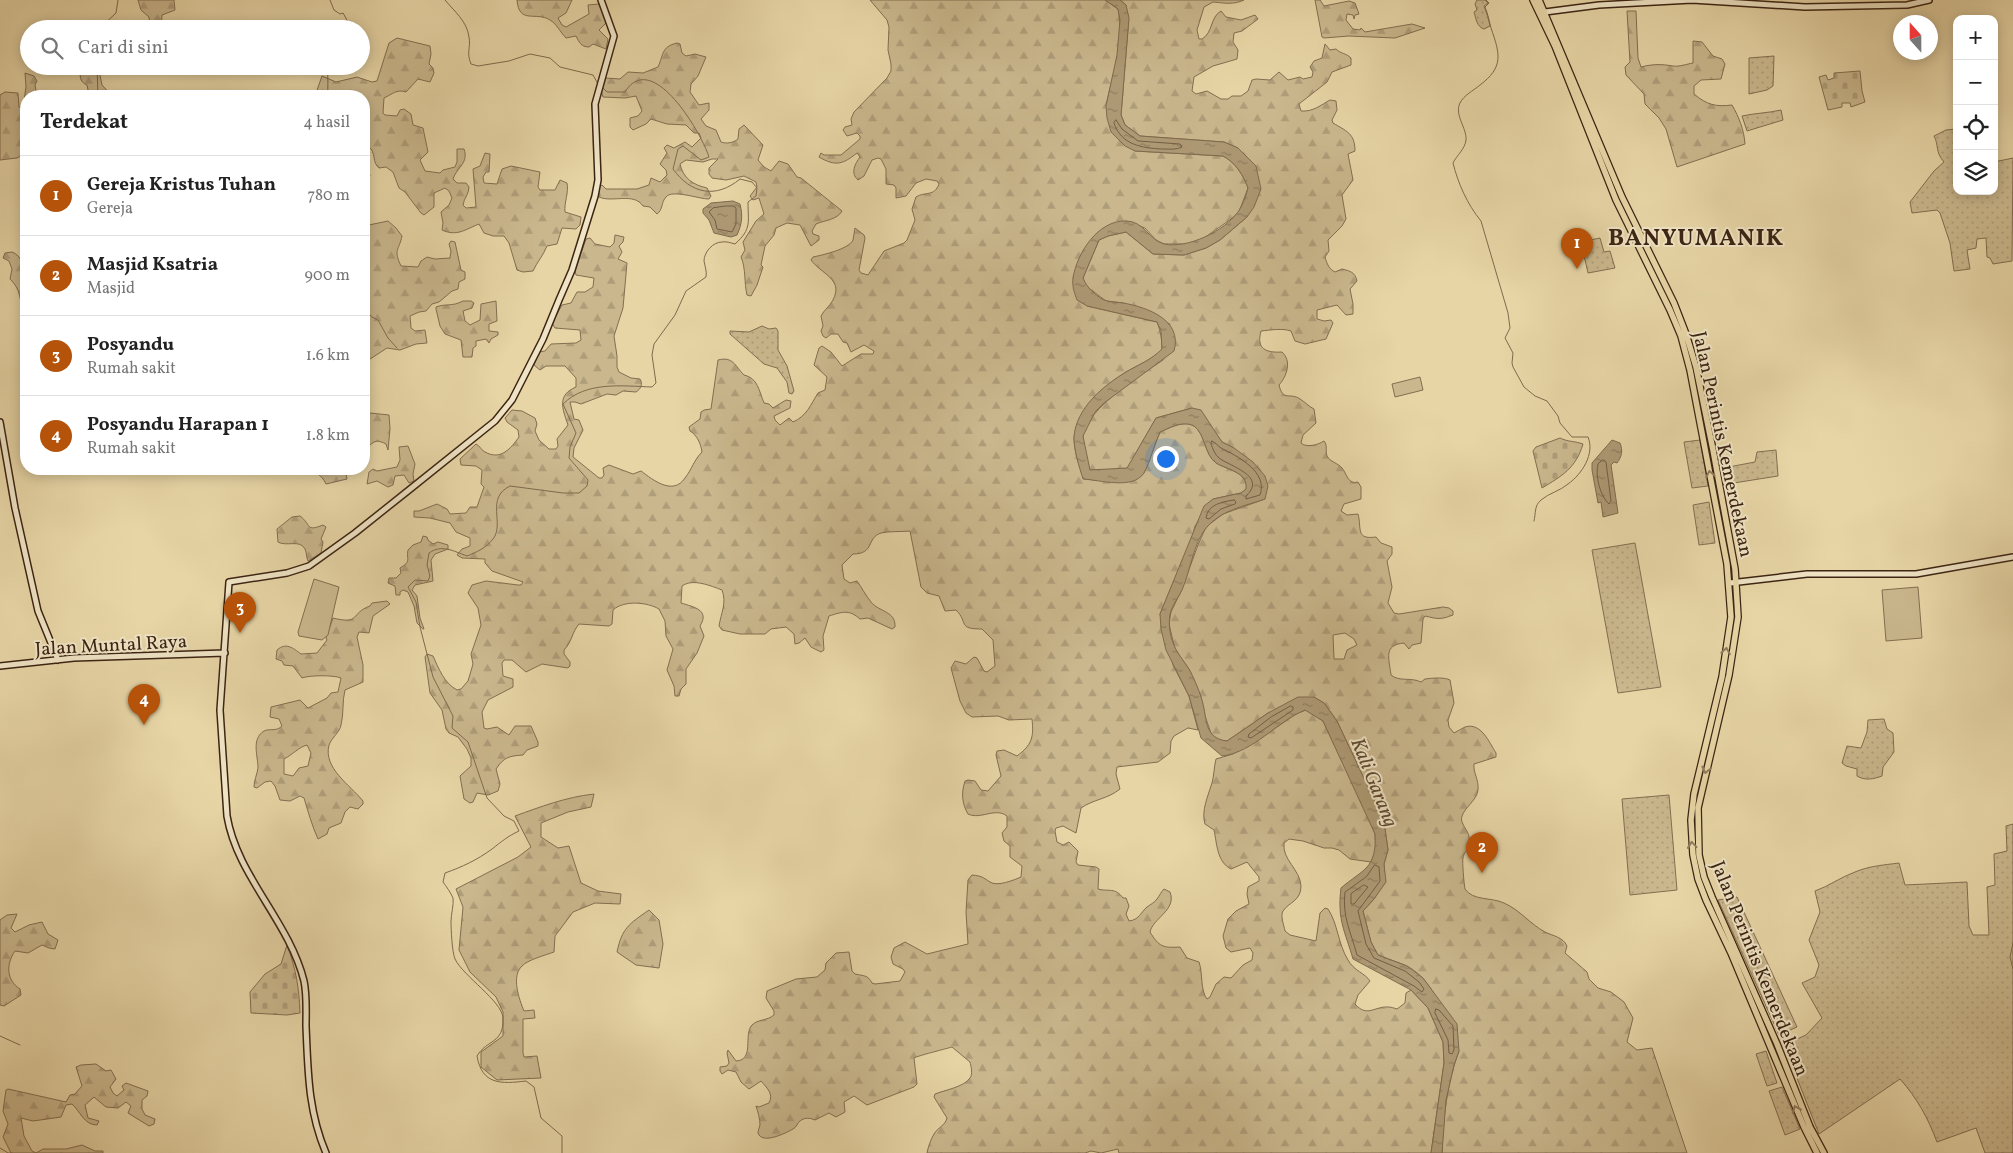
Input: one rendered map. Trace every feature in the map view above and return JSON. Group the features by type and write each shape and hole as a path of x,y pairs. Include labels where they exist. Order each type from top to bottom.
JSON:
{"highway":[{"path":"1533,0 1543,12"},
{"path":"1539,0 1543,12"},
{"name":"Jalan Perintis Kemerdekaan","path":"1543,12 1555,46 1628,212 1674,303 1696,368 1733,583 1736,630 1728,675 1698,808 1699,855 1704,878 1804,1127 1817,1153"},
{"name":"Jalan Perintis Kemerdekaan","path":"1737,959 1777,1044 1810,1126 1824,1153"}],"main road":[{"path":"326,1153 317,1127 308,1090 304,981 291,946 241,857 229,829 226,810 220,710 229,582 287,573 309,566 397,501 495,420 512,400 543,339 560,300 589,217 598,180 594,104 613,41 613,33 601,0"},
{"path":"1543,12 1599,4 1692,0 1730,4 1808,7 1907,5 1929,0"},
{"path":"0,422 6,466 33,592 40,618 58,660"},
{"path":"1733,583 1807,574 1916,574 2013,557"},
{"name":"Jalan Muntal Raya","path":"0,666 58,660 225,653"}],"green space":[{"path":"138,0 174,0 175,10 162,15 162,20 149,20 149,17 141,10"},
{"path":"517,0 572,0 566,13 558,18 562,25 566,27 589,14 588,5 599,4 607,22 599,30 608,39 606,49 593,44 589,47 584,46 576,36 566,38 550,20 525,15 521,12 518,8"},
{"path":"870,0 1105,0 1118,9 1120,21 1119,46 1106,106 1135,151 1223,156 1235,166 1244,179 1248,188 1239,212 1204,238 1187,244 1164,244 1156,240 1145,228 1126,221 1083,251 1073,278 1087,306 1157,322 1162,343 1162,350 1149,360 1126,372 1100,392 1080,418 1076,428 1074,443 1084,479 1095,480 1144,473 1160,432 1177,425 1190,424 1201,434 1212,459 1240,475 1246,483 1247,489 1241,493 1213,499 1195,526 1192,538 1160,614 1173,665 1189,696 1198,730 1188,728 1174,736 1171,741 1170,753 1158,762 1117,767 1116,774 1120,789 1081,808 1076,833 1063,826 1056,828 1057,842 1063,845 1069,842 1078,851 1076,862 1078,865 1099,869 1098,889 1114,891 1123,898 1126,898 1129,906 1126,914 1129,921 1138,917 1156,900 1164,889 1170,892 1171,898 1168,909 1155,922 1150,932 1162,946 1180,947 1187,958 1199,962 1203,991 1207,999 1210,997 1216,984 1224,977 1231,978 1243,965 1252,960 1253,953 1250,948 1231,952 1226,948 1223,936 1228,919 1236,911 1249,904 1248,887 1259,881 1259,877 1247,862 1231,869 1226,866 1218,852 1214,830 1205,824 1204,809 1213,780 1216,759 1233,754 1261,738 1296,714 1306,710 1323,721 1368,816 1375,834 1376,850 1371,862 1350,859 1339,850 1324,848 1303,841 1289,839 1284,843 1286,855 1298,874 1301,886 1297,898 1282,913 1285,931 1290,935 1316,941 1320,913 1325,908 1328,909 1348,960 1353,967 1370,981 1358,995 1355,1004 1359,1008 1367,1011 1383,1007 1397,1009 1405,1003 1406,993 1411,990 1428,1008 1443,1042 1444,1063 1431,1153 1119,1153 1118,1149 1101,1153 1091,1151 1085,1153 927,1153 934,1134 945,1123 947,1118 934,1097 935,1094 963,1084 970,1078 971,1074 970,1062 952,1047 914,1058 917,1084 914,1087 867,1105 854,1096 844,1102 845,1112 836,1117 829,1113 815,1120 804,1119 794,1128 780,1135 769,1138 760,1136 758,1133 760,1123 756,1106 759,1107 769,1103 771,1097 769,1091 761,1081 749,1089 741,1082 736,1072 728,1070 722,1074 720,1067 727,1066 729,1063 728,1050 736,1061 742,1060 747,1052 748,1035 752,1025 774,1015 774,1011 766,998 767,991 796,979 817,977 825,970 826,963 836,953 849,952 852,971 855,974 867,977 875,984 900,981 905,972 893,964 891,957 894,948 905,942 927,954 968,944 966,912 968,880 972,875 980,876 997,884 1021,877 1022,866 1010,857 1010,846 1004,841 1002,833 1007,827 1007,816 998,813 978,816 968,814 963,802 963,790 965,781 968,780 975,781 981,790 988,791 1001,776 996,755 997,751 1004,750 1017,756 1022,752 1031,740 1033,731 1032,719 1009,720 998,716 972,717 966,713 960,701 951,668 955,661 966,664 974,657 977,658 984,671 987,672 995,666 993,640 982,629 966,626 956,610 945,611 939,596 927,593 921,587 910,531 888,532 876,535 868,549 853,554 842,565 844,579 850,583 857,581 871,602 893,618 895,627 892,629 868,618 860,619 849,613 829,616 823,636 824,650 821,652 811,647 805,638 795,644 794,634 786,627 771,629 765,634 740,634 722,630 719,626 724,604 722,590 691,583 682,586 681,603 695,608 702,613 703,621 700,626 704,636 697,653 686,669 686,684 681,689 679,696 675,696 674,686 667,670 673,649 666,636 665,621 659,609 648,605 629,603 618,607 613,610 612,624 609,626 579,624 564,650 564,654 570,662 568,668 542,664 526,672 512,660 504,660 502,663 503,676 513,679 513,687 488,700 482,712 484,728 497,727 509,735 515,726 531,726 538,746 527,750 523,755 510,757 502,762 496,769 500,784 498,791 488,795 477,793 473,802 470,803 464,799 460,776 471,766 471,758 458,737 449,733 446,729 442,710 430,693 425,657 427,654 433,656 442,675 449,684 457,690 461,689 468,681 473,664 471,654 481,625 478,608 468,593 472,585 486,581 518,585 521,585 523,582 492,571 485,563 485,559 462,558 457,555 462,549 470,546 470,538 456,532 450,523 430,518 414,517 414,511 437,504 447,509 450,514 466,513 470,507 477,507 484,487 481,484 482,470 476,466 461,465 460,459 476,444 484,451 496,455 509,449 519,437 518,430 507,422 505,418 512,410 522,411 535,418 537,424 535,431 539,440 549,449 556,449 558,446 557,439 568,425 563,408 564,398 570,390 576,387 576,378 565,366 546,366 540,370 534,365 539,352 545,351 551,344 576,343 581,340 580,330 555,328 552,323 562,305 571,303 577,292 585,292 593,287 594,278 576,275 575,271 586,239 590,238 595,244 610,247 614,243 615,235 624,237 623,242 619,246 622,252 618,259 627,263 623,308 614,336 617,367 619,372 631,378 640,379 641,383 640,388 636,392 623,391 616,395 607,394 581,404 570,402 574,419 579,420 583,430 574,448 573,457 599,478 602,478 604,475 603,468 609,465 633,474 641,471 663,485 675,486 680,483 702,452 698,440 689,427 700,419 701,412 711,409 718,360 727,359 736,365 744,375 752,379 764,403 769,404 773,408 786,400 791,401 790,408 774,416 780,425 789,418 793,422 802,416 818,393 825,390 827,377 814,365 819,348 822,346 831,352 842,366 861,354 873,354 874,351 864,345 851,352 847,343 843,342 838,334 831,334 826,338 823,336 821,316 833,300 836,287 830,277 811,260 813,257 835,251 851,243 855,228 865,238 859,270 861,273 868,275 884,251 907,240 915,220 912,209 916,197 935,191 939,184 937,181 926,179 916,183 906,196 896,198 896,188 894,185 886,184 886,169 881,159 872,160 864,176 858,180 854,174 855,166 860,157 857,153 848,160 839,163 830,162 819,157 821,153 824,155 841,155 860,139 857,133 847,136 843,130 845,127 852,125 851,119 854,112 887,78 891,71 887,20"},
{"path":"1120,0 1244,0 1233,3 1213,2 1204,7 1197,30 1199,39 1206,36 1215,17 1221,11 1226,17 1241,20 1255,15 1258,19 1242,31 1234,33 1233,42 1238,50 1237,59 1213,66 1194,77 1192,91 1196,94 1207,91 1221,99 1241,96 1248,91 1252,80 1270,80 1279,72 1288,80 1312,77 1313,72 1310,67 1314,61 1322,58 1325,44 1330,50 1336,49 1351,58 1351,65 1332,72 1327,82 1299,104 1301,111 1305,111 1317,108 1330,100 1336,101 1337,110 1332,120 1333,123 1349,133 1355,145 1355,151 1348,154 1353,180 1342,195 1346,219 1342,226 1328,240 1329,251 1325,257 1328,266 1333,271 1347,270 1352,272 1356,278 1357,281 1350,289 1353,314 1346,315 1337,305 1317,310 1317,319 1331,320 1333,323 1326,339 1305,344 1295,341 1291,331 1261,331 1261,346 1267,351 1282,352 1287,360 1286,373 1279,385 1283,393 1302,400 1314,409 1316,423 1303,435 1301,443 1303,445 1312,445 1324,441 1328,458 1342,468 1352,482 1358,482 1361,487 1361,499 1344,504 1341,511 1347,515 1358,514 1362,535 1365,537 1376,537 1381,543 1392,547 1392,554 1387,561 1392,587 1388,603 1394,613 1399,614 1443,607 1453,611 1453,615 1442,618 1425,616 1423,619 1421,643 1412,645 1409,649 1404,643 1397,644 1390,650 1389,658 1391,675 1394,677 1421,682 1431,678 1450,680 1454,703 1448,720 1449,727 1454,733 1465,727 1476,727 1484,734 1496,753 1496,757 1474,764 1478,790 1476,797 1461,819 1469,835 1469,848 1463,860 1465,889 1468,893 1477,897 1499,901 1510,906 1540,929 1560,939 1567,946 1565,953 1587,972 1589,979 1598,988 1611,992 1624,1002 1633,1018 1627,1042 1637,1050 1652,1048 1687,1153 1442,1153 1446,1101 1459,1051 1440,1004 1426,982 1407,966 1378,955 1371,942 1363,911 1374,899 1385,882 1384,864 1388,850 1385,829 1375,802 1337,721 1324,703 1314,697 1268,713 1227,741 1218,740 1211,733 1201,697 1190,671 1175,649 1169,624 1171,612 1206,527 1223,514 1265,499 1234,448 1222,442 1207,421 1192,408 1156,418 1127,469 1090,470 1083,439 1087,425 1104,403 1163,360 1170,324 1123,303 1106,301 1086,286 1083,278 1099,240 1108,236 1126,232 1153,254 1184,255 1206,248 1220,240 1247,217 1256,166 1238,148 1224,142 1140,136 1125,125 1121,115 1128,29 1126,5","holes":["1345,633 1354,639 1357,645 1347,650 1344,659 1334,659 1333,635"]},
{"path":"1315,0 1320,0 1324,6 1349,1 1355,3 1359,14 1355,15 1354,19 1353,15 1347,14 1346,20 1353,29 1360,30 1361,28 1365,32 1412,24 1425,28 1395,38 1349,36 1324,38 1322,37"},
{"path":"1477,0 1485,0 1488,3 1484,6 1490,26 1484,29 1478,25 1474,12 1477,10 1475,4"},
{"path":"1627,11 1636,11 1638,58 1641,67 1649,65 1678,66 1693,63 1693,41 1702,42 1713,56 1722,59 1725,64 1721,79 1701,80 1694,86 1694,94 1703,101 1712,104 1721,106 1732,105 1741,124 1745,144 1677,167 1666,129 1659,118 1645,104 1644,94 1626,75 1625,67 1630,62"},
{"path":"397,38 430,46 429,64 433,68 434,73 430,82 418,79 406,92 397,92 384,98 383,113 385,115 397,116 400,110 404,109 411,114 413,125 423,128 428,152 420,160 425,171 440,173 443,170 455,167 457,149 464,149 464,161 453,179 457,183 466,183 469,187 463,205 466,208 476,207 473,169 480,166 485,153 490,154 489,172 486,172 483,177 484,183 497,184 502,169 511,166 540,172 538,187 540,190 555,190 560,180 567,183 565,212 581,217 580,225 576,229 562,228 557,244 547,246 533,271 523,272 517,270 509,243 504,236 493,236 484,233 479,224 466,230 452,233 442,230 441,212 449,205 452,198 449,191 445,188 434,193 434,207 424,215 405,192 399,188 393,172 386,167 379,168 377,166 370,148 370,90 317,90 322,76 336,82 357,77 372,82 377,81 389,43"},
{"path":"677,43 680,44 682,53 686,56 695,54 706,57 698,76 691,84 690,92 699,105 709,103 709,110 701,119 706,126 716,130 721,142 730,143 738,139 739,129 744,125 763,145 758,160 764,167 771,171 779,161 788,164 797,177 801,178 842,211 834,218 816,224 812,231 813,234 819,236 819,240 811,246 800,225 787,223 776,228 774,235 765,246 761,265 763,267 751,296 747,295 744,266 741,257 745,250 743,242 756,221 764,214 759,198 753,200 750,196 757,187 756,182 744,176 726,180 712,178 709,174 709,168 718,159 703,162 686,160 680,164 681,169 693,183 707,188 711,196 709,199 680,194 669,195 664,199 657,214 650,207 643,206 634,200 604,199 599,197 598,188 602,185 606,189 637,189 649,185 651,178 660,182 667,175 666,170 660,164 667,153 664,148 667,145 674,148 685,142 692,147 701,138 699,133 694,133 686,125 667,124 651,119 646,124 633,130 630,127 630,118 638,116 642,111 636,96 625,98 603,97 601,90 606,78 620,79 628,72 643,73 658,67 666,49"},
{"path":"1774,56 1773,86 1767,90 1749,94 1749,58"},
{"path":"1860,71 1865,102 1851,107 1850,103 1842,103 1842,107 1828,110 1819,77 1826,75 1828,80 1834,78 1834,73"},
{"path":"25,75 34,76 37,81 35,85 36,90 26,90"},
{"path":"80,75 100,75 102,85 107,90 88,90 87,85 82,82"},
{"path":"5,92 18,93 20,156 0,160 0,95"},
{"path":"1781,110 1783,120 1747,131 1742,116"},
{"path":"1953,129 1953,195 1998,195 1998,161 2013,158 2012,261 1993,264 1990,258 1987,257 1986,238 1977,239 1976,248 1967,250 1970,269 1954,271 1950,243 1940,213 1937,210 1912,213 1910,202 1934,171 1944,162 1939,155 1934,136 1946,130"},
{"path":"388,221 396,228 402,236 397,250 401,266 418,267 421,261 427,257 435,259 450,258 449,244 451,241 455,242 461,270 465,272 465,279 459,282 458,289 452,291 439,302 432,304 426,311 410,316 411,328 415,331 425,330 427,343 416,344 400,350 387,348 370,359 370,225"},
{"path":"1600,238 1604,252 1610,251 1615,268 1588,273 1581,242"},
{"path":"12,252 20,259 20,298 17,288 10,279 12,269 9,261 3,258 5,253"},
{"path":"463,301 474,303 472,308 463,311 465,321 470,325 480,320 481,304 496,301 497,321 489,324 489,331 498,332 498,335 491,339 489,343 486,339 476,341 472,357 463,357 461,340 445,334 440,326 436,309 436,307"},
{"path":"762,326 769,329 776,328 778,331 778,350 787,366 794,391 792,394 789,393 787,382 777,368 764,364 730,334 730,331 749,332"},
{"path":"1420,377 1423,390 1395,397 1392,384"},
{"path":"370,413 389,415 388,450 386,444 379,441 370,445"},
{"path":"1560,438 1583,444 1576,459 1567,471 1542,488 1533,451 1536,447"},
{"path":"1700,440 1708,486 1692,488 1684,442"},
{"path":"408,446 415,464 414,481 409,483 404,475 395,476 393,485 388,487 377,481 367,484 370,471 373,469 377,471 397,467 400,460 399,447"},
{"path":"1776,450 1778,476 1721,485 1718,469 1755,462 1757,452"},
{"path":"319,475 346,475 347,479 326,484"},
{"path":"1709,502 1715,543 1699,545 1693,505"},
{"path":"300,516 311,528 323,525 326,527 321,539 323,542 321,553 308,561 306,550 300,544 278,542 277,529 292,517"},
{"path":"423,536 427,537 433,544 438,542 448,545 448,549 435,554 431,560 433,581 415,585 412,590 417,596 420,618 424,629 417,623 414,606 408,592 403,590 400,592 400,595 396,595 395,586 388,583 389,578 396,578 401,573 400,568 407,562 408,550 413,545 421,542"},
{"path":"1635,543 1661,687 1618,693 1592,550"},
{"path":"314,579 339,587 328,635 322,640 299,636 298,632"},
{"path":"1918,587 1922,638 1886,641 1882,590"},
{"path":"387,601 390,604 373,616 369,633 359,632 357,637 363,665 363,682 345,690 341,725 329,745 328,753 334,769 363,801 363,804 358,809 350,807 345,812 341,823 329,828 327,834 318,839 304,798 300,796 290,801 280,800 271,781 265,782 257,788 254,787 258,768 256,743 260,734 264,731 278,729 282,726 279,719 270,717 271,707 300,700 308,708 327,698 331,693 338,692 341,678 310,676 302,678 293,666 284,665 282,661 276,659 277,650 286,646 301,654 317,653 327,640 333,618 342,620 352,619 372,603","holes":["307,745 311,753 308,766 299,768 293,776 284,774 284,759"]},
{"path":"1884,719 1887,729 1893,733 1894,752 1883,767 1882,776 1870,779 1860,778 1857,776 1857,769 1842,763 1847,746 1861,748 1867,732 1868,720"},
{"path":"594,794 591,807 568,812 541,823 541,837 558,848 569,846 581,883 598,891 621,894 620,904 595,903 573,912 555,936 554,952 528,962 519,970 516,981 520,1000 524,1011 534,1010 535,1018 523,1019 523,1053 524,1057 537,1056 541,1078 497,1080 481,1067 481,1052 503,1036 503,1012 496,997 470,972 459,950 463,907 456,889 518,857 531,847 515,816 563,800"},
{"path":"1669,795 1677,890 1630,895 1622,799"},
{"path":"2013,824 2013,1153 1985,1153 1976,1128 1937,1142 1922,1109 1900,1079 1819,1134 1784,1045 1806,1035 1822,1018 1802,983 1815,977 1819,965 1809,940 1820,912 1815,891 1860,870 1899,863 1905,885 1967,882 1969,926 1973,935 1989,935 1987,887 1995,885 1994,854 2007,851 2006,826"},
{"path":"1737,897 1797,1027 1779,1035 1718,900"},
{"path":"649,910 659,920 663,944 659,968 636,965 617,952 621,937 627,927"},
{"path":"17,914 11,928 15,932 29,925 42,922 48,934 58,940 55,949 42,945 28,953 15,951 10,961 9,972 12,981 20,989 21,995 4,1006 0,1005 0,920 7,915"},
{"path":"287,945 293,962 300,1013 287,1015 251,1013 250,992 265,974 281,964"},
{"path":"1766,1051 1777,1083 1767,1086 1756,1054"},
{"path":"96,1064 106,1071 111,1070 116,1079 110,1087 117,1096 124,1090 122,1086 126,1083 148,1091 147,1096 142,1100 142,1109 145,1115 155,1119 154,1124 149,1126 128,1113 131,1106 126,1102 118,1108 106,1107 94,1097 85,1105 88,1118 99,1121 97,1125 85,1120 72,1104 66,1105 61,1117 33,1121 21,1118 24,1136 32,1151 36,1153 11,1153 3,1137 8,1124 3,1111 6,1090 66,1102 70,1095 75,1094 82,1086 76,1067"},
{"path":"1782,1087 1800,1129 1785,1135 1769,1091"},
{"path":"82,1145 95,1151 103,1151 103,1153 36,1153 43,1149 66,1149"}],"water":[{"path":"1105,0 1120,0 1126,5 1129,18 1121,115 1125,125 1140,136 1224,142 1238,148 1256,166 1261,189 1254,207 1247,217 1220,240 1206,248 1184,255 1153,254 1126,232 1099,240 1083,278 1089,288 1104,300 1132,305 1161,317 1173,331 1175,340 1174,351 1104,403 1095,412 1083,436 1090,470 1127,468 1156,418 1192,408 1201,410 1222,442 1253,462 1265,476 1268,486 1265,499 1219,516 1207,527 1199,540 1185,583 1170,614 1169,625 1172,641 1189,669 1197,687 1207,725 1213,736 1219,739 1227,741 1268,713 1298,697 1314,697 1324,703 1337,721 1375,802 1385,829 1388,850 1384,864 1386,882 1363,911 1371,942 1378,955 1407,966 1423,978 1457,1024 1459,1051 1446,1100 1442,1153 1431,1153 1444,1063 1443,1042 1428,1008 1411,990 1353,959 1342,925 1340,909 1341,888 1362,872 1371,861 1374,855 1375,834 1323,721 1305,710 1294,715 1255,743 1234,753 1222,756 1201,738 1189,696 1166,650 1160,614 1204,506 1213,499 1241,493 1246,489 1244,479 1241,475 1216,463 1212,459 1201,434 1190,424 1176,425 1160,432 1144,473 1132,481 1116,483 1083,479 1080,469 1074,437 1076,426 1085,407 1108,384 1162,349 1161,331 1157,322 1087,306 1077,300 1073,278 1075,268 1084,249 1090,240 1106,226 1126,221 1142,227 1154,239 1164,244 1184,244 1205,237 1232,219 1238,212 1248,188 1238,170 1223,156 1135,151 1125,146 1111,132 1106,106 1117,55 1120,20 1118,9"},
{"path":"733,201 740,204 742,216 737,235 731,237 714,233 709,220 703,213 703,209 711,203"},
{"path":"1612,440 1620,443 1622,449 1617,463 1614,462 1611,465 1618,513 1603,517 1601,502 1598,503 1592,463"}],"waterway":[{"path":"109,20 116,13 118,0"},
{"path":"330,0 334,10 340,14 343,13 347,20"},
{"path":"445,0 466,26 469,37 471,64 478,66 509,61 530,54 550,58 560,67 593,75 598,84"},
{"path":"1486,0 1489,3 1485,7 1498,53 1498,60 1488,78 1466,95 1460,103 1459,112 1466,140 1463,149 1453,163 1471,208 1481,221 1508,313 1510,328 1505,338 1513,353 1513,367 1524,387 1535,396 1547,401 1558,416 1560,423 1572,437 1588,437 1590,443 1586,463 1578,475 1565,486 1539,502 1536,507 1534,521"},
{"path":"97,75 98,90"},
{"path":"328,75 328,90"},
{"path":"562,1153 562,1136 541,1118 534,1087 526,1081 501,1082 488,1077 483,1073 477,1056 501,1033 503,1018 496,1004 459,966 455,959 451,925 453,898 443,882 445,873 475,860 519,831 514,821 504,816 487,798 468,742 452,728 453,716 433,677 420,627 416,602 408,587 415,580 428,581 430,576 427,565 429,553 434,550 448,549 467,556 490,542 496,533 498,497 510,486 563,493 579,493 587,486 588,480 569,458 570,447 576,433 563,404 572,397 593,388 605,386 652,387 656,383 652,355 654,344 675,315 686,291 706,277 704,258 707,251 719,242 735,244 747,229 748,202 756,196 757,188 752,182 740,179 722,189 704,191 688,184 673,169 678,149 683,146 701,160 709,157 697,131 674,99 662,87 649,80 636,81 625,92 607,92 601,86"},
{"path":"370,315 378,320 388,338 397,348"},
{"path":"2013,943 2010,957 2013,969"},
{"path":"0,1036 20,1045"},
{"path":"0,1148 8,1153 12,1153"}],"place":[{"name":"Gereja Kristus Tuhan","path":"1577,269"},
{"name":"Posyandu","path":"240,633"},
{"name":"Posyandu Harapan 1","path":"144,725"},
{"name":"Masjid Ksatria","path":"1482,873"}],"district":[{"name":"BANYUMANIK","path":"1696,237"}],"water label":[{"name":"Kali Garang","path":"1375,782"}]}
